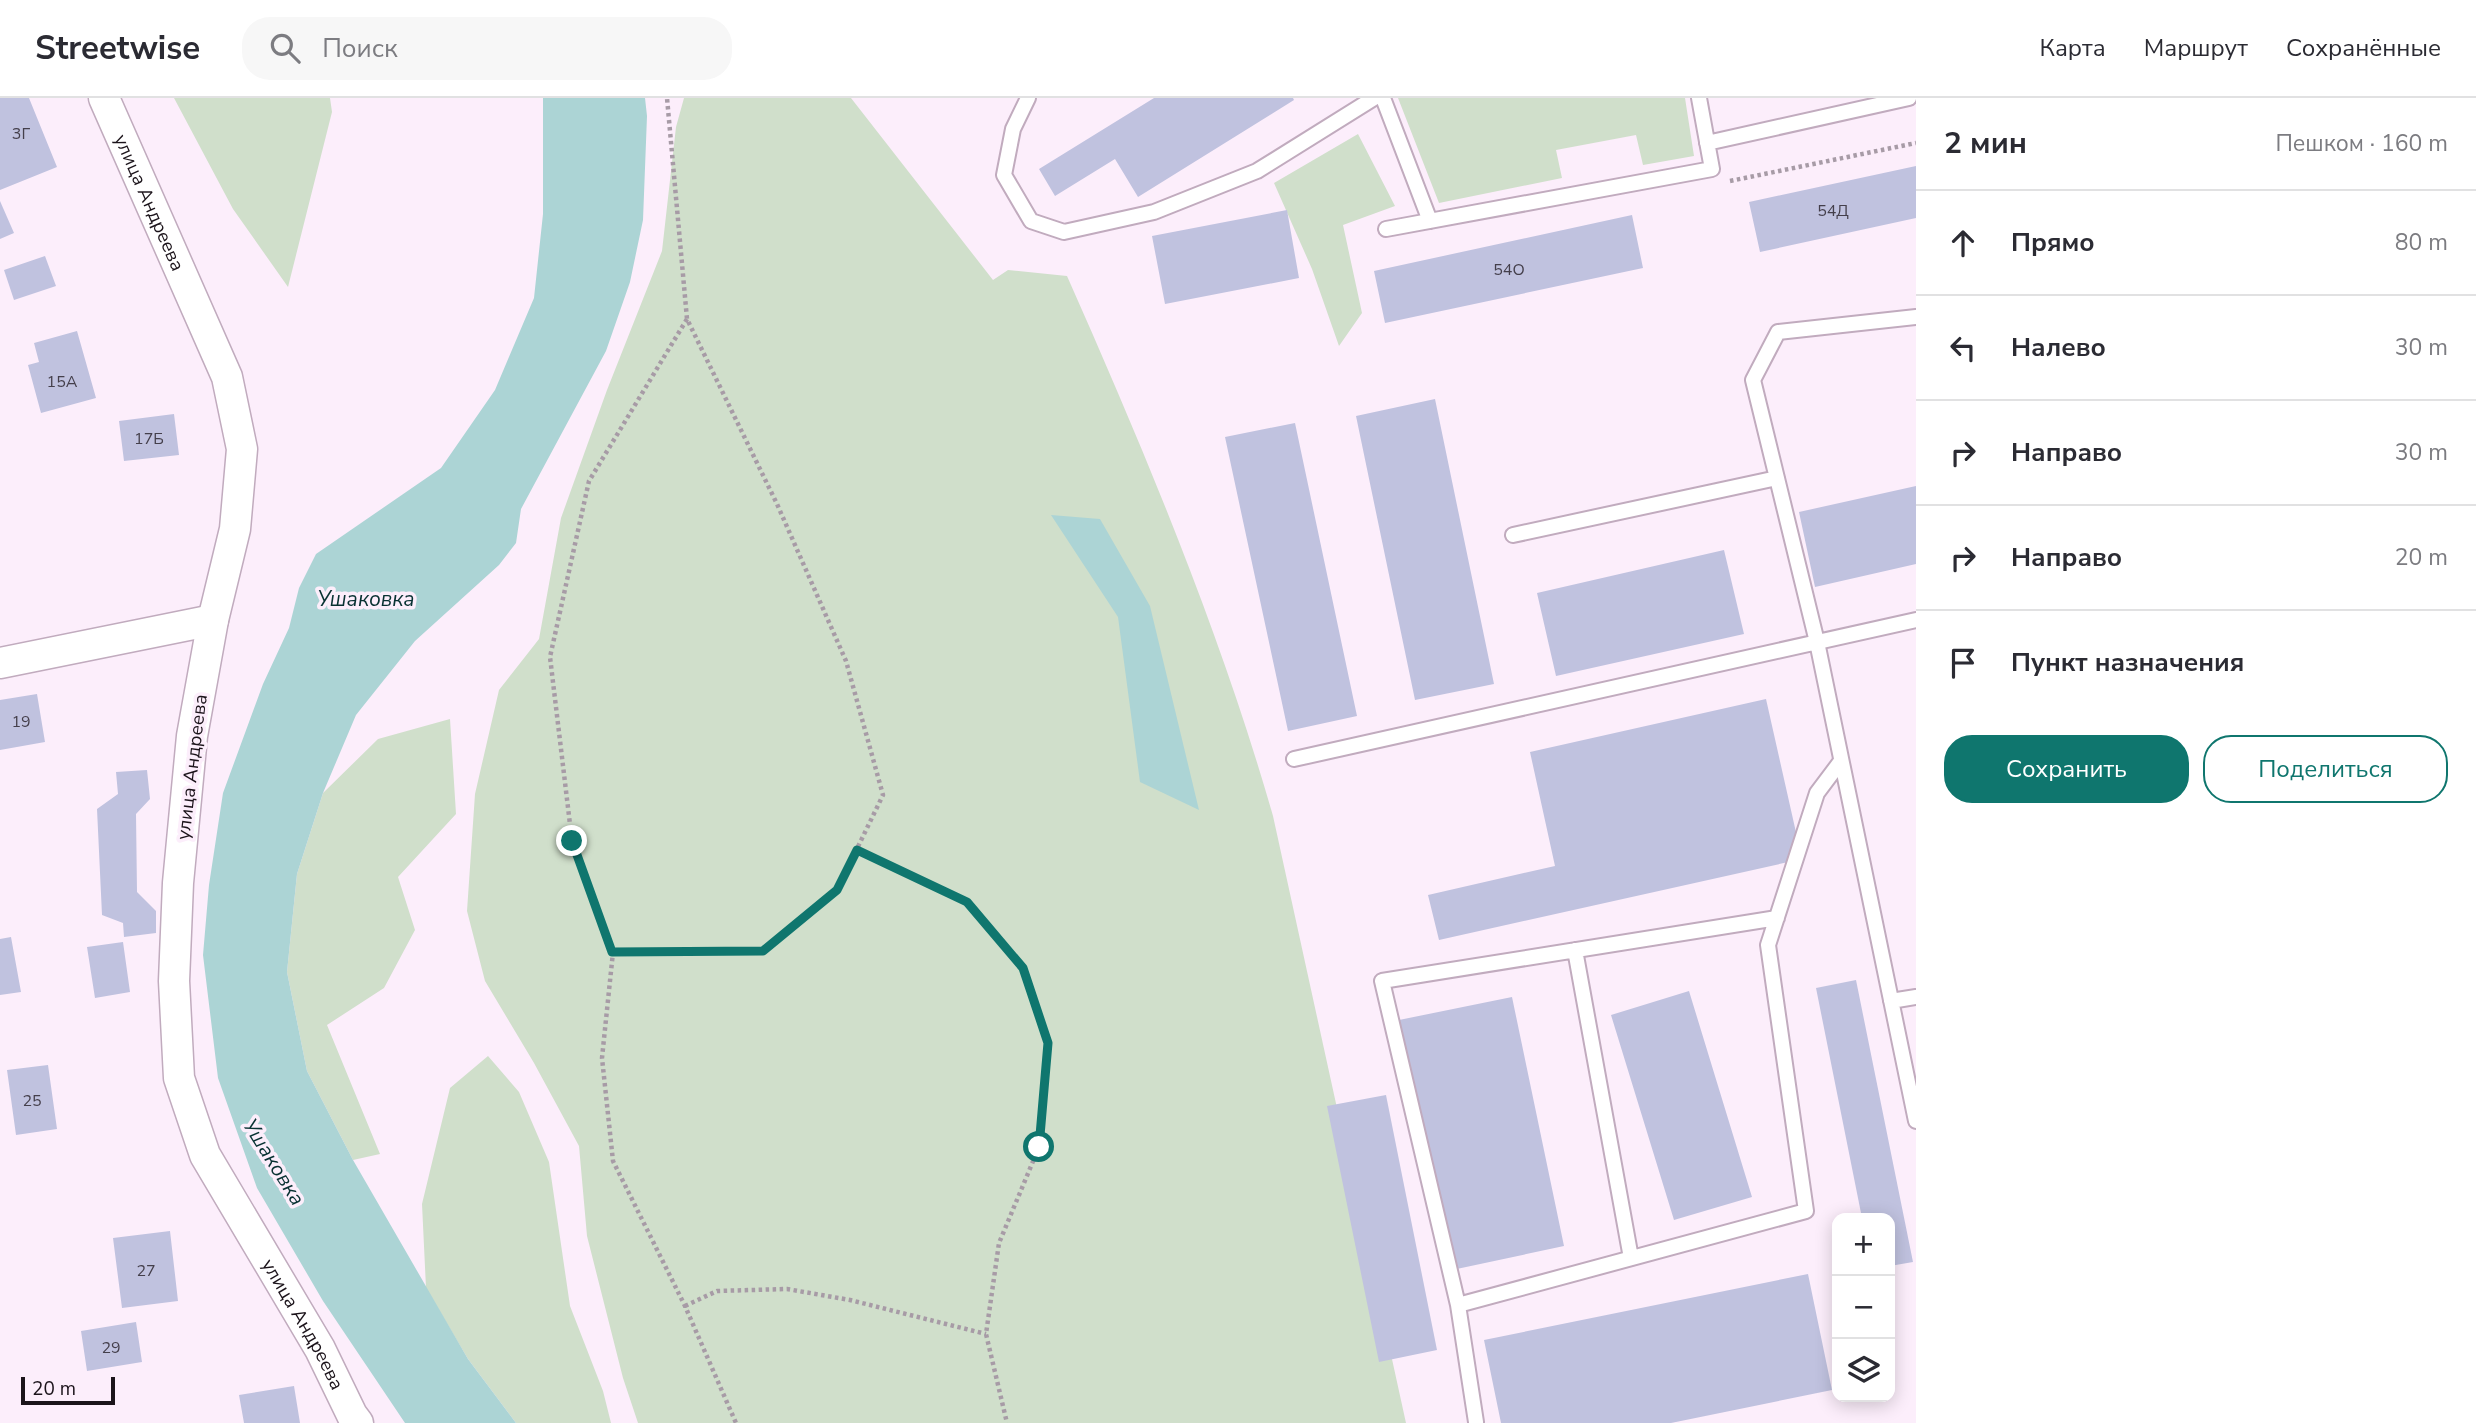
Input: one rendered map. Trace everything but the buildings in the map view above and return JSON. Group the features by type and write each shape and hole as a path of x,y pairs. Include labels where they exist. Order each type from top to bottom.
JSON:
{"street":[{"name":"улица Андреева","path":"104,98 227,377 242,449 235,529 213,620 192,736 178,883 174,981 179,1078 205,1155 320,1349 358,1423"},
{"path":"0,663 213,620"}],"lane":[{"path":"1028,98 1013,129 1004,176 1031,221 1064,232 1154,212 1257,172 1374,98"},
{"path":"1383,98 1430,220"},
{"path":"1386,229 1712,169 1699,98"},
{"path":"1707,143 1909,98"},
{"path":"1916,317 1778,332 1753,380 1817,642 1916,1121"},
{"path":"1513,535 1777,478"},
{"path":"1294,759 1916,620"},
{"path":"1458,1305 1805,1211 1768,945 1816,793 1842,761"},
{"path":"1476,1422 1458,1305 1382,981 1777,918"},
{"path":"1575,950 1632,1258"},
{"path":"1891,1002 1916,996"}],"path":[{"path":"612,952 763,951 837,890 883,795 846,661 777,504 687,319 667,98"},
{"path":"1712,169 1728,182 1916,143"},
{"path":"687,319 589,481 550,657 572,841 612,952 602,1058 613,1161 685,1306 736,1423"},
{"path":"857,850 967,902 1023,968 1048,1043 1039,1147 999,1243 986,1334 1007,1423"},
{"path":"685,1306 717,1291 787,1289 850,1300 986,1334"}],"shaded area":[{"path":"174,98 330,98 332,112 288,287 233,209"},
{"path":"684,98 851,98 993,280 1008,270 1067,276 1125,409 1205,610 1273,816 1406,1423 638,1423 623,1378 587,1236 579,1146 485,981 467,911 475,794 499,690 539,639 561,518 607,390 662,251 676,127"},
{"path":"1398,98 1685,98 1694,156 1643,165 1636,135 1556,150 1562,178 1439,203"},
{"path":"1358,134 1395,206 1343,225 1362,313 1339,346 1312,269 1274,183"},
{"path":"450,719 456,814 398,877 415,930 384,988 327,1025 380,1154 353,1160 307,1071 287,972 297,874 323,793 378,739"},
{"path":"488,1056 519,1092 549,1162 570,1306 603,1391 611,1423 516,1423 468,1359 426,1288 422,1204 450,1088"}],"water":[{"name":"Ушаковка","path":"543,98 645,98 647,116 643,220 630,282 606,351 521,509 516,543 499,565 415,641 356,715 323,793 297,874 287,972 307,1071 353,1160 468,1359 516,1423 405,1423 323,1301 257,1188 218,1078 203,955 209,885 223,793 263,684 289,628 299,588 316,554 441,468 495,390 534,298 543,214"},
{"path":"1051,515 1100,519 1150,606 1199,810 1140,782 1118,617"}],"route":[{"path":"572,841 612,952 763,951 837,890 857,850 967,902 1023,968 1048,1043 1039,1147"}]}
